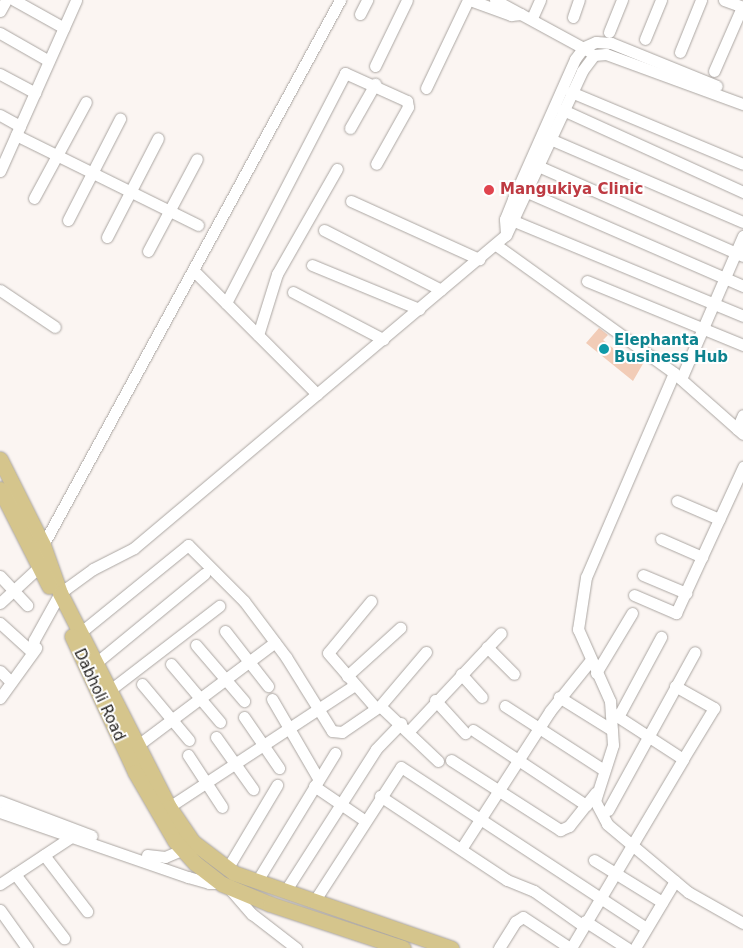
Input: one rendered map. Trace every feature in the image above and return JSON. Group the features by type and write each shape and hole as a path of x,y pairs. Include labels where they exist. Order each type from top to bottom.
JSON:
{"main road":[{"name":"Dabholi Road","path":"0,459 43,545 60,600 136,772 188,847 228,878"},
{"name":"Dabholi Road","path":"0,489 39,567 81,632 97,662 188,847 208,856 228,878"},
{"path":"228,878 258,881 451,948"},
{"path":"228,878 270,904 402,948"}],"street":[{"path":"0,11 6,0"},
{"path":"14,0 64,28"},
{"path":"1,165 76,0"},
{"path":"43,545 339,2 326,0"},
{"path":"360,14 367,0"},
{"path":"375,66 407,0"},
{"path":"426,88 469,0 511,15 527,16"},
{"path":"495,0 527,16 594,55 606,54 743,104"},
{"path":"527,16 539,0"},
{"path":"573,17 579,0"},
{"path":"609,32 622,0"},
{"path":"645,39 661,0"},
{"path":"680,52 701,0"},
{"path":"714,72 742,7 724,0"},
{"path":"0,33 49,61"},
{"path":"506,235 506,219 513,199 575,59 584,48 596,42 611,43 743,97"},
{"path":"0,698 32,652 60,600 93,569 104,566 134,548 506,235 563,110 594,55"},
{"path":"226,303 341,77 350,73 405,98 408,107 376,164"},
{"path":"0,74 35,93"},
{"path":"350,128 375,84"},
{"path":"572,92 743,164"},
{"path":"34,198 86,102"},
{"path":"563,110 743,192"},
{"path":"0,115 18,130 57,156 198,225"},
{"path":"68,220 120,120"},
{"path":"107,237 158,138"},
{"path":"550,139 743,222"},
{"path":"148,251 197,159"},
{"path":"538,166 739,254"},
{"path":"258,335 266,317 274,281 337,169"},
{"path":"526,192 743,286"},
{"path":"351,201 479,259"},
{"path":"514,221 743,316"},
{"path":"324,230 441,290"},
{"path":"743,236 739,254 725,278 704,327 678,376 586,577 578,630 614,714 613,745 595,801 607,824 674,881 743,923"},
{"path":"496,245 678,376 740,431"},
{"path":"312,265 419,309"},
{"path":"194,271 317,394"},
{"path":"587,281 704,327 743,345"},
{"path":"0,290 55,327"},
{"path":"293,292 383,339"},
{"path":"740,431 743,415"},
{"path":"634,595 672,614 678,611 743,468"},
{"path":"678,501 719,519"},
{"path":"661,539 702,558"},
{"path":"81,632 188,545 244,601 275,642 332,731 337,733 378,707 426,652"},
{"path":"0,603 39,567"},
{"path":"97,662 204,574"},
{"path":"643,575 686,593"},
{"path":"0,576 27,605"},
{"path":"371,601 328,650 355,685 378,707 405,727 438,761"},
{"path":"110,690 219,606"},
{"path":"596,673 632,614"},
{"path":"0,622 32,652"},
{"path":"347,676 400,628"},
{"path":"225,631 268,686"},
{"path":"286,890 376,750 435,700 501,633"},
{"path":"614,714 661,637"},
{"path":"138,745 275,642"},
{"path":"196,645 224,680 244,701"},
{"path":"486,648 514,674"},
{"path":"608,810 647,736 696,652"},
{"path":"462,849 559,697 590,661"},
{"path":"171,664 197,699 220,722"},
{"path":"0,671 10,681"},
{"path":"461,674 482,697"},
{"path":"142,684 189,740"},
{"path":"169,807 355,685"},
{"path":"499,948 514,922 523,917 571,948 583,923 634,846 714,708 675,686"},
{"path":"559,697 612,730"},
{"path":"272,699 290,728 316,782 341,804 364,820"},
{"path":"435,700 469,732 518,760 586,805"},
{"path":"505,706 604,770"},
{"path":"614,714 683,759"},
{"path":"244,717 279,768"},
{"path":"216,737 253,789"},
{"path":"258,881 335,753"},
{"path":"188,755 222,807"},
{"path":"451,760 498,792 560,830 569,826 597,791"},
{"path":"315,900 364,820 401,767 646,928"},
{"path":"0,812 202,881 228,878 277,785"},
{"path":"380,796 507,880 534,891 583,923 627,948"},
{"path":"0,801 156,858 188,847"},
{"path":"0,884 71,837"},
{"path":"44,855 87,911"},
{"path":"594,860 662,902"},
{"path":"15,874 64,938"},
{"name":"Dabholi Road","path":"228,878 252,914 296,948"},
{"path":"634,948 674,881"},
{"path":"0,910 27,948"}],"building":[{"name":"Elephanta Business Hub","path":"599,328 608,335 603,340 630,362 635,354 644,362 633,381 586,343"}],"place":[{"name":"Mangukiya Clinic","path":"489,190"},
{"name":"Elephanta Business Hub","path":"604,349"}]}
